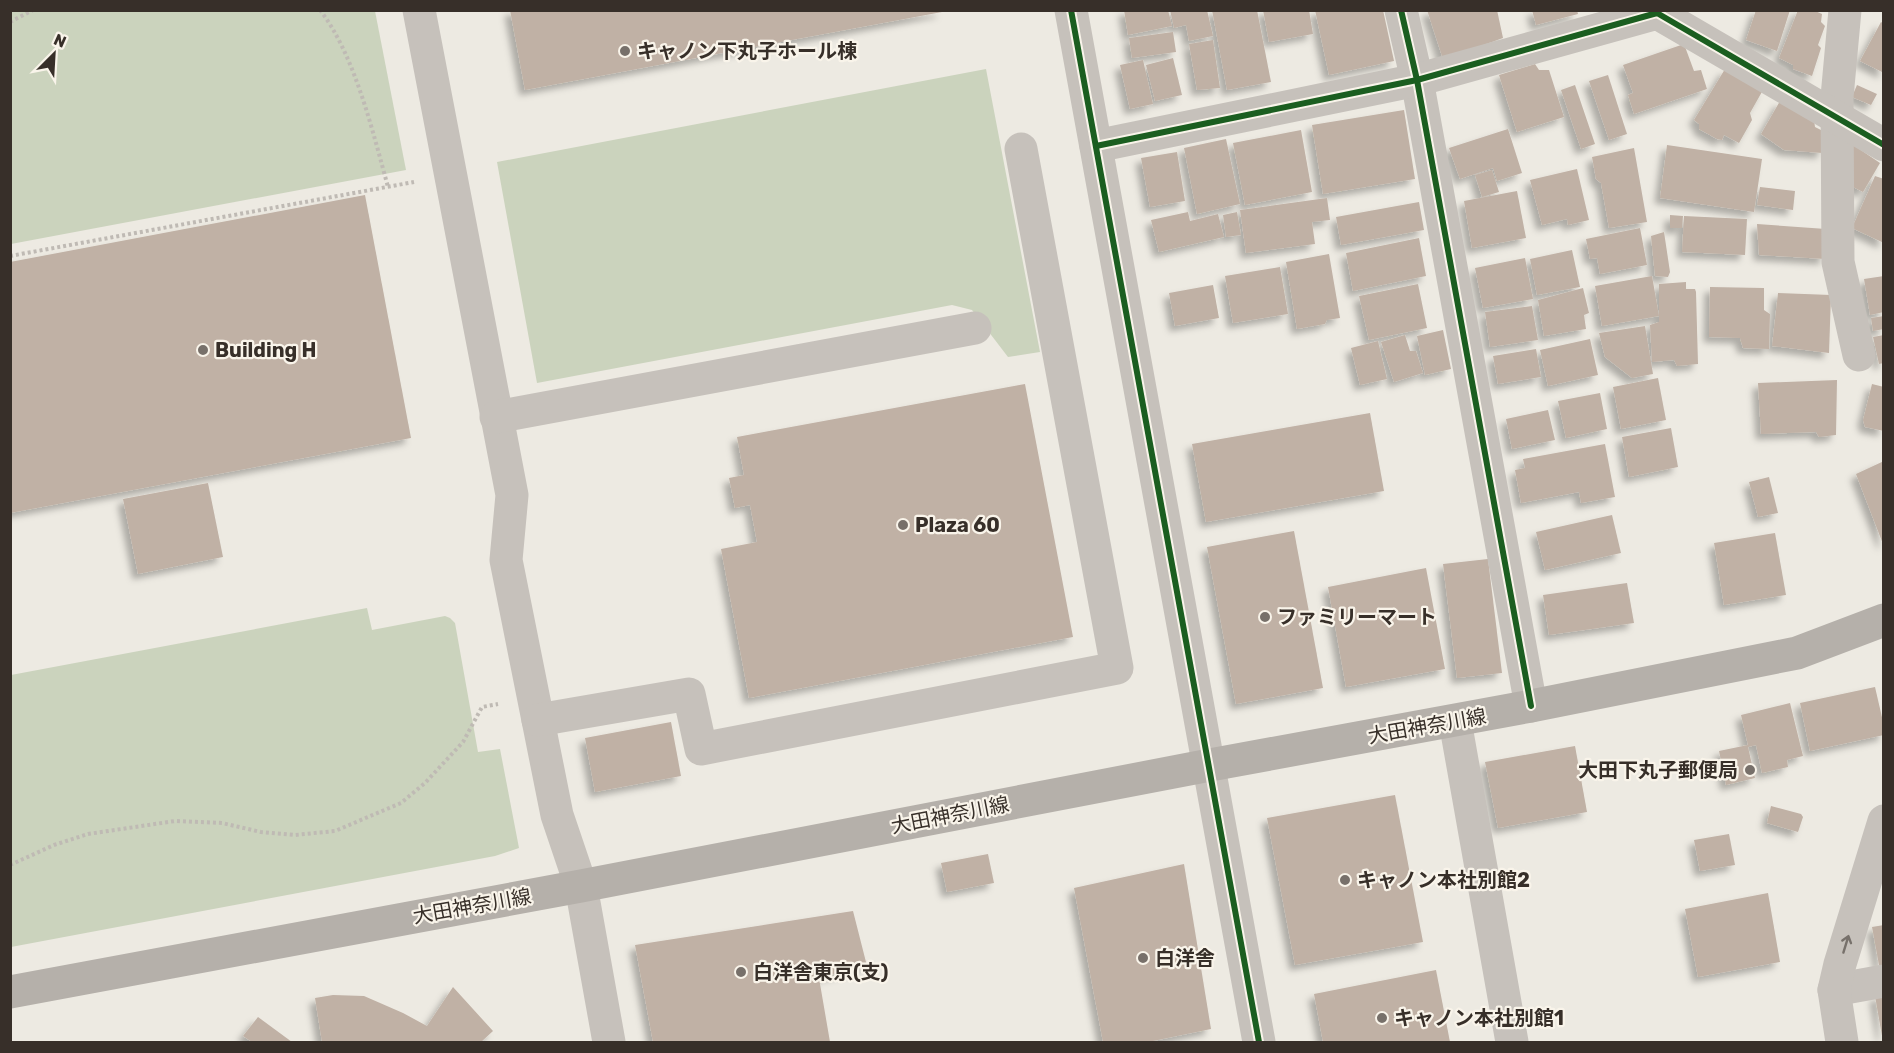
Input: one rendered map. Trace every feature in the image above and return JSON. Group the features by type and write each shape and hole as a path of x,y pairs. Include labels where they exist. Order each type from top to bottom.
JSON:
{"main road":[{"name":"大田神奈川線","path":"10,992 1531,706 1797,653 1884,620"}],"street":[{"path":"419,10 512,495 506,560 556,815 581,886 609,1042"},
{"path":"1071,10 1259,1042"},
{"path":"1401,10 1417,80 1531,706"},
{"path":"1845,10 1837,97 1838,262 1860,355"},
{"path":"1096,146 1417,80 1643,13 1838,117 1884,145"},
{"path":"536,709 689,694 701,749 1117,668 1021,149"},
{"path":"496,417 975,328"},
{"path":"1455,721 1512,1042"},
{"path":"1842,1042 1834,990 1884,821"},
{"path":"1834,990 1884,981"}],"path":[{"path":"10,22 33,10"},
{"path":"320,10 328,20 345,55 363,101 388,187"},
{"path":"10,256 450,176"},
{"path":"10,865 54,845 88,834 175,821 222,823 261,832 294,835 335,831 400,803 425,783 463,742 482,707 536,709"}],"green space":[{"path":"11,10 375,11 406,170 11,244"},
{"path":"986,69 1040,352 1008,357 972,310 952,305 537,383 497,162"},
{"path":"367,608 372,630 445,616 455,623 478,752 500,749 519,848 495,856 11,947 11,675"}],"building":[{"name":"キャノン下丸子ホール棟","path":"510,10 942,10 942,12 525,90"},
{"path":"1124,10 1168,10 1172,26 1128,35"},
{"path":"1170,10 1207,10 1213,36 1189,41 1186,25 1174,28"},
{"path":"1212,10 1257,10 1271,82 1227,90"},
{"path":"1263,10 1309,10 1313,34 1269,42"},
{"path":"1315,10 1383,10 1394,61 1329,75"},
{"path":"1427,10 1497,10 1503,38 1443,59"},
{"path":"1532,10 1577,10 1578,14 1536,25"},
{"path":"1756,10 1790,10 1777,51 1746,40"},
{"path":"1798,10 1813,10 1822,14 1821,22 1825,26 1818,45 1821,48 1812,76 1793,69 1793,65 1779,58"},
{"path":"1881,22 1884,24 1884,73 1860,61"},
{"path":"1173,32 1176,52 1132,58 1129,38"},
{"path":"1213,40 1220,88 1197,90 1189,44"},
{"path":"1684,44 1694,71 1701,70 1707,89 1634,114 1628,95 1633,93 1623,65"},
{"path":"1173,58 1182,95 1155,101 1146,65"},
{"path":"1143,60 1153,104 1130,109 1120,65"},
{"path":"1535,64 1539,70 1549,70 1564,117 1517,132 1499,75"},
{"path":"1725,69 1763,90 1750,113 1752,120 1739,143 1724,135 1722,140 1717,139 1699,129 1699,124 1694,120"},
{"path":"1608,75 1627,134 1609,140 1589,81"},
{"path":"1575,85 1595,144 1581,149 1561,90"},
{"path":"1857,85 1877,94 1871,105 1852,97"},
{"path":"1780,101 1814,120 1815,127 1827,133 1822,153 1784,150 1761,134"},
{"path":"1404,110 1415,179 1323,194 1312,125"},
{"path":"1508,129 1522,173 1497,181 1493,168 1460,179 1449,148"},
{"path":"1301,130 1312,192 1245,205 1233,143"},
{"path":"1226,139 1240,204 1197,214 1184,148"},
{"path":"1852,144 1880,163 1863,192 1851,186"},
{"path":"1667,145 1762,159 1754,212 1660,198"},
{"path":"1634,148 1647,222 1609,228 1601,183 1596,179 1592,157"},
{"path":"1177,152 1185,201 1150,207 1141,158"},
{"path":"1577,169 1589,220 1568,225 1567,219 1542,225 1530,180"},
{"path":"1492,170 1499,192 1482,197 1475,175"},
{"path":"1875,176 1884,179 1884,243 1852,228"},
{"path":"1760,187 1795,191 1793,210 1757,205"},
{"path":"1517,191 1526,238 1472,248 1464,201"},
{"name":"Building H","path":"365,195 411,438 10,513 10,262"},
{"path":"1327,198 1330,220 1312,222 1315,244 1246,253 1240,210"},
{"path":"1419,202 1424,230 1341,245 1336,217"},
{"path":"1188,212 1190,221 1218,214 1224,237 1159,252 1151,220"},
{"path":"1237,212 1241,235 1226,237 1223,215"},
{"path":"1670,215 1683,216 1682,228 1670,228"},
{"path":"1684,216 1747,219 1745,255 1682,252"},
{"path":"1757,224 1826,229 1825,259 1759,255"},
{"path":"1640,228 1647,265 1600,274 1597,258 1590,259 1586,239"},
{"path":"1664,232 1670,272 1668,277 1655,276 1651,236"},
{"path":"1419,238 1426,276 1353,291 1346,253"},
{"path":"1572,250 1580,287 1537,295 1530,259"},
{"path":"1329,254 1340,318 1327,320 1325,324 1297,329 1286,262"},
{"path":"1525,258 1533,299 1483,308 1475,268"},
{"path":"1280,267 1288,314 1233,323 1225,276"},
{"path":"1652,276 1659,316 1602,326 1595,286"},
{"path":"1884,276 1884,312 1870,315 1864,279"},
{"path":"1686,282 1686,289 1695,289 1696,292 1698,364 1677,366 1674,360 1652,362 1650,325 1659,322 1659,284"},
{"path":"1418,284 1427,328 1369,340 1359,296"},
{"path":"1213,285 1219,318 1175,326 1169,293"},
{"path":"1710,287 1764,288 1764,310 1770,314 1769,349 1743,348 1740,338 1709,337"},
{"path":"1583,288 1589,313 1584,315 1586,329 1544,336 1538,300"},
{"path":"1778,293 1831,295 1829,353 1772,346"},
{"path":"1532,306 1538,340 1490,347 1485,312"},
{"path":"1884,316 1884,329 1873,331 1871,318"},
{"path":"1645,326 1653,374 1632,378 1605,357 1599,333"},
{"path":"1443,330 1451,369 1425,375 1417,336"},
{"path":"1405,335 1410,351 1416,351 1423,373 1394,382 1381,342"},
{"path":"1884,335 1884,363 1879,364 1873,337"},
{"path":"1590,339 1598,375 1548,386 1540,350"},
{"path":"1378,341 1387,379 1360,385 1351,348"},
{"path":"1536,349 1541,377 1498,384 1493,356"},
{"path":"1658,378 1666,420 1621,429 1613,387"},
{"path":"1837,380 1836,435 1819,437 1816,432 1761,434 1758,383"},
{"name":"Plaza 60","path":"1025,384 1073,637 749,698 721,549 757,542 750,505 735,508 729,478 744,475 737,437"},
{"path":"1872,384 1884,387 1884,431 1865,427 1863,420"},
{"path":"1600,393 1607,429 1566,438 1558,401"},
{"path":"1548,410 1555,440 1512,449 1506,419"},
{"path":"1370,413 1384,491 1206,522 1192,444"},
{"path":"1671,428 1678,467 1629,477 1622,437"},
{"path":"1605,444 1615,497 1581,503 1579,492 1521,503 1515,470 1525,468 1523,459"},
{"path":"1884,461 1884,544 1883,544 1856,474"},
{"path":"1769,477 1778,513 1758,517 1749,482"},
{"path":"208,483 223,557 138,574 123,499"},
{"path":"1612,515 1621,553 1545,570 1536,532"},
{"name":"ファミリーマート","path":"1294,531 1323,688 1236,704 1207,547"},
{"path":"1775,533 1786,595 1724,605 1714,543"},
{"path":"1488,559 1502,673 1457,678 1443,564"},
{"path":"1426,568 1445,669 1346,687 1328,587"},
{"path":"1627,583 1634,623 1549,635 1543,595"},
{"path":"1875,687 1884,735 1810,751 1800,703"},
{"path":"1790,703 1803,756 1787,760 1788,767 1762,773 1756,745 1748,747 1755,778 1726,785 1719,751 1748,745 1741,715"},
{"path":"671,722 681,776 595,792 585,738"},
{"path":"1575,746 1587,812 1498,828 1485,762"},
{"name":"キャノン本社別館2","path":"1395,795 1423,942 1295,965 1267,818"},
{"path":"1771,806 1801,814 1803,817 1798,832 1767,823"},
{"path":"1729,834 1735,865 1700,871 1694,840"},
{"path":"988,854 994,883 947,892 941,863"},
{"name":"白洋舎","path":"1184,864 1211,1029 1148,1042 1103,1042 1074,888"},
{"path":"1768,893 1780,962 1698,977 1685,909"},
{"name":"白洋舎東京(支)","path":"853,911 867,966 819,978 830,1042 653,1042 635,945"},
{"path":"1884,925 1884,965 1879,965 1872,927"},
{"name":"キャノン本社別館1","path":"1436,970 1450,1042 1323,1042 1314,994"},
{"path":"453,987 493,1031 481,1042 322,1042 315,998 333,995 364,996 427,1026"},
{"path":"1884,995 1884,1036 1882,1036 1875,996"},
{"path":"258,1017 292,1042 252,1042 243,1036"}],"cycle path":[{"path":"1071,10 1259,1042"},
{"path":"1401,10 1417,80 1531,706"},
{"path":"1096,146 1417,80 1657,13 1884,145"}],"place":[{"name":"キャノン下丸子ホール棟","path":"625,51"},
{"name":"Building H","path":"203,350"},
{"name":"Plaza 60","path":"903,525"},
{"name":"ファミリーマート","path":"1265,617"},
{"name":"大田下丸子郵便局","path":"1750,770"},
{"name":"キャノン本社別館2","path":"1345,880"},
{"name":"白洋舎","path":"1143,958"},
{"name":"白洋舎東京(支)","path":"741,972"},
{"name":"キャノン本社別館1","path":"1382,1018"}]}
